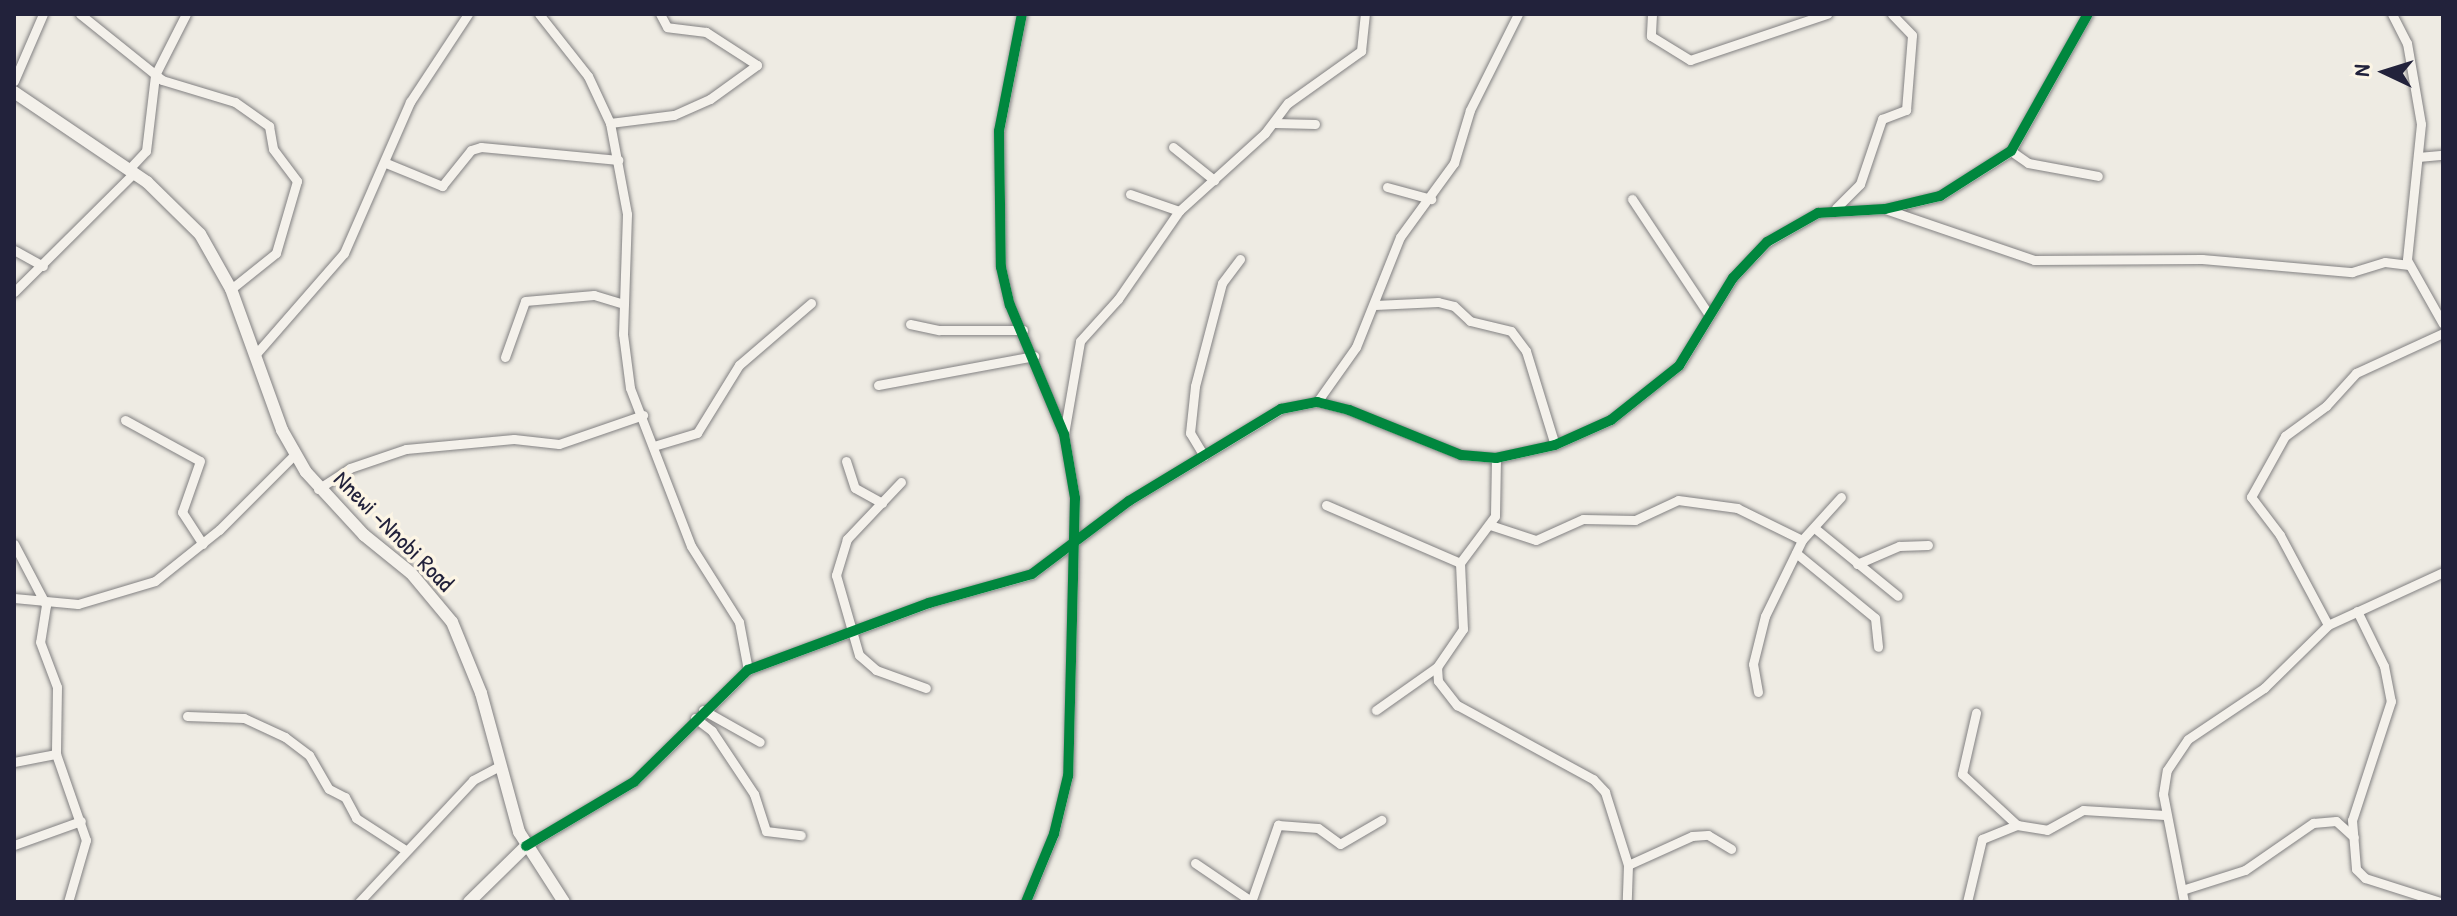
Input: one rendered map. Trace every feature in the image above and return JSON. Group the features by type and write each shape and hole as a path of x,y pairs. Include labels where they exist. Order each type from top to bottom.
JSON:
{"main road":[{"name":"Nnewi -Nnobi Road","path":"14,92 132,171 177,206 231,289 295,454 318,489 411,573 452,622 481,693 499,766 526,846 564,902"},
{"path":"469,902 526,846"}],"street":[{"path":"14,81 43,14"},
{"path":"80,14 130,48 155,75 252,110 269,126 273,149 297,176 276,253 231,289"},
{"path":"14,292 43,266 132,171 149,143 155,75 186,14"},
{"path":"255,355 344,253 386,163 410,102 468,14"},
{"path":"539,14 588,76 610,123 627,214 625,363 691,546 739,622 748,670"},
{"path":"610,123 685,111 757,65 706,32 667,27 660,14"},
{"path":"1022,14 1002,100 997,162 1004,289 1064,434 1075,498 1070,546 1068,776 1050,846 1026,902"},
{"path":"1064,434 1080,341 1118,299 1179,211 1275,123 1301,92 1361,51 1365,14"},
{"path":"526,846 634,782 703,710 748,670 929,603 1022,578 1204,456 1281,409 1317,402 1330,391 1375,305 1400,237 1431,199 1454,163 1470,110 1518,14"},
{"path":"1652,14 1651,36 1690,60 1827,14"},
{"path":"1317,402 1461,455 1496,458 1555,445 1652,393 1679,366 1709,315 1767,242 1834,210 1860,184 1882,119 1906,110 1912,35 1892,14"},
{"path":"1834,210 1885,209 1940,196 2011,151 2088,14"},
{"path":"2392,14 2407,43 2421,124 2409,265 2443,324"},
{"path":"1275,123 1315,124"},
{"path":"386,163 442,186 471,150 481,147 618,160"},
{"path":"1173,147 1214,180"},
{"path":"2011,151 2028,163 2098,176"},
{"path":"2418,157 2443,155"},
{"path":"1387,187 1431,199"},
{"path":"1130,194 1179,211"},
{"path":"1632,199 1709,315"},
{"path":"1885,209 2034,260 2202,259 2352,272 2385,262 2409,265"},
{"path":"14,250 43,266"},
{"path":"1204,456 1190,433 1195,386 1222,283 1240,259"},
{"path":"505,357 525,301 594,295 624,304"},
{"path":"1375,305 1438,302 1454,306 1470,321 1511,331 1533,367 1555,445"},
{"path":"657,445 697,433 739,365 811,303"},
{"path":"910,324 939,330 1023,330"},
{"path":"2328,625 2280,535 2251,497 2285,436 2326,406 2356,373 2443,333"},
{"path":"878,385 1034,356"},
{"path":"318,489 350,468 406,449 514,439 559,444 643,415"},
{"path":"125,420 200,461 182,512 203,544"},
{"path":"14,598 46,605 78,604 155,581 203,544 295,454"},
{"path":"1376,710 1437,667 1463,629 1460,563 1490,525 1499,496 1496,458"},
{"path":"846,461 855,488 882,503"},
{"path":"901,482 847,539 835,566 851,634 866,663 926,688"},
{"path":"1758,692 1753,664 1765,616 1802,540 1817,530 1841,497"},
{"path":"1490,525 1536,540 1583,519 1635,520 1678,500 1737,508 1802,540"},
{"path":"1326,505 1460,563"},
{"path":"1817,530 1898,596"},
{"path":"14,544 46,605 40,642 57,687 56,754 81,821 85,850 68,902"},
{"path":"1857,564 1899,546 1928,545"},
{"path":"1796,553 1875,618 1878,647"},
{"path":"2184,902 2165,815 2163,779 2188,739 2264,688 2328,625 2443,572"},
{"path":"2357,611 2384,666 2391,701 2352,820 2358,876 2440,902"},
{"path":"1437,667 1438,681 1457,705 1593,779 1605,792 1628,865 1627,902"},
{"path":"703,710 760,742"},
{"path":"1976,713 1962,774 2017,825"},
{"path":"187,716 244,718 285,737 309,755 329,789 345,797 356,818 404,849"},
{"path":"695,718 712,731 754,794 766,831 782,838 801,835"},
{"path":"14,762 56,754"},
{"path":"359,902 404,849 473,780 499,766"},
{"path":"1967,902 1982,839 2017,825 2047,830 2083,810 2165,815"},
{"path":"1195,863 1251,901 1278,825 1318,828 1340,844 1381,820"},
{"path":"14,845 81,821"},
{"path":"2182,890 2245,870 2313,823 2336,821 2354,837"},
{"path":"1628,865 1692,836 1718,838 1731,849"}],"cycle path":[{"path":"1022,14 999,131 1001,267 1010,305 1064,434 1075,498 1068,776 1054,834 1026,902"},
{"path":"526,846 634,782 748,670 929,603 1032,574 1129,501 1281,409 1317,402 1349,410 1461,455 1496,458 1555,445 1611,420 1679,366 1733,278 1767,242 1818,213 1885,209 1940,196 2011,151 2088,14"}]}
